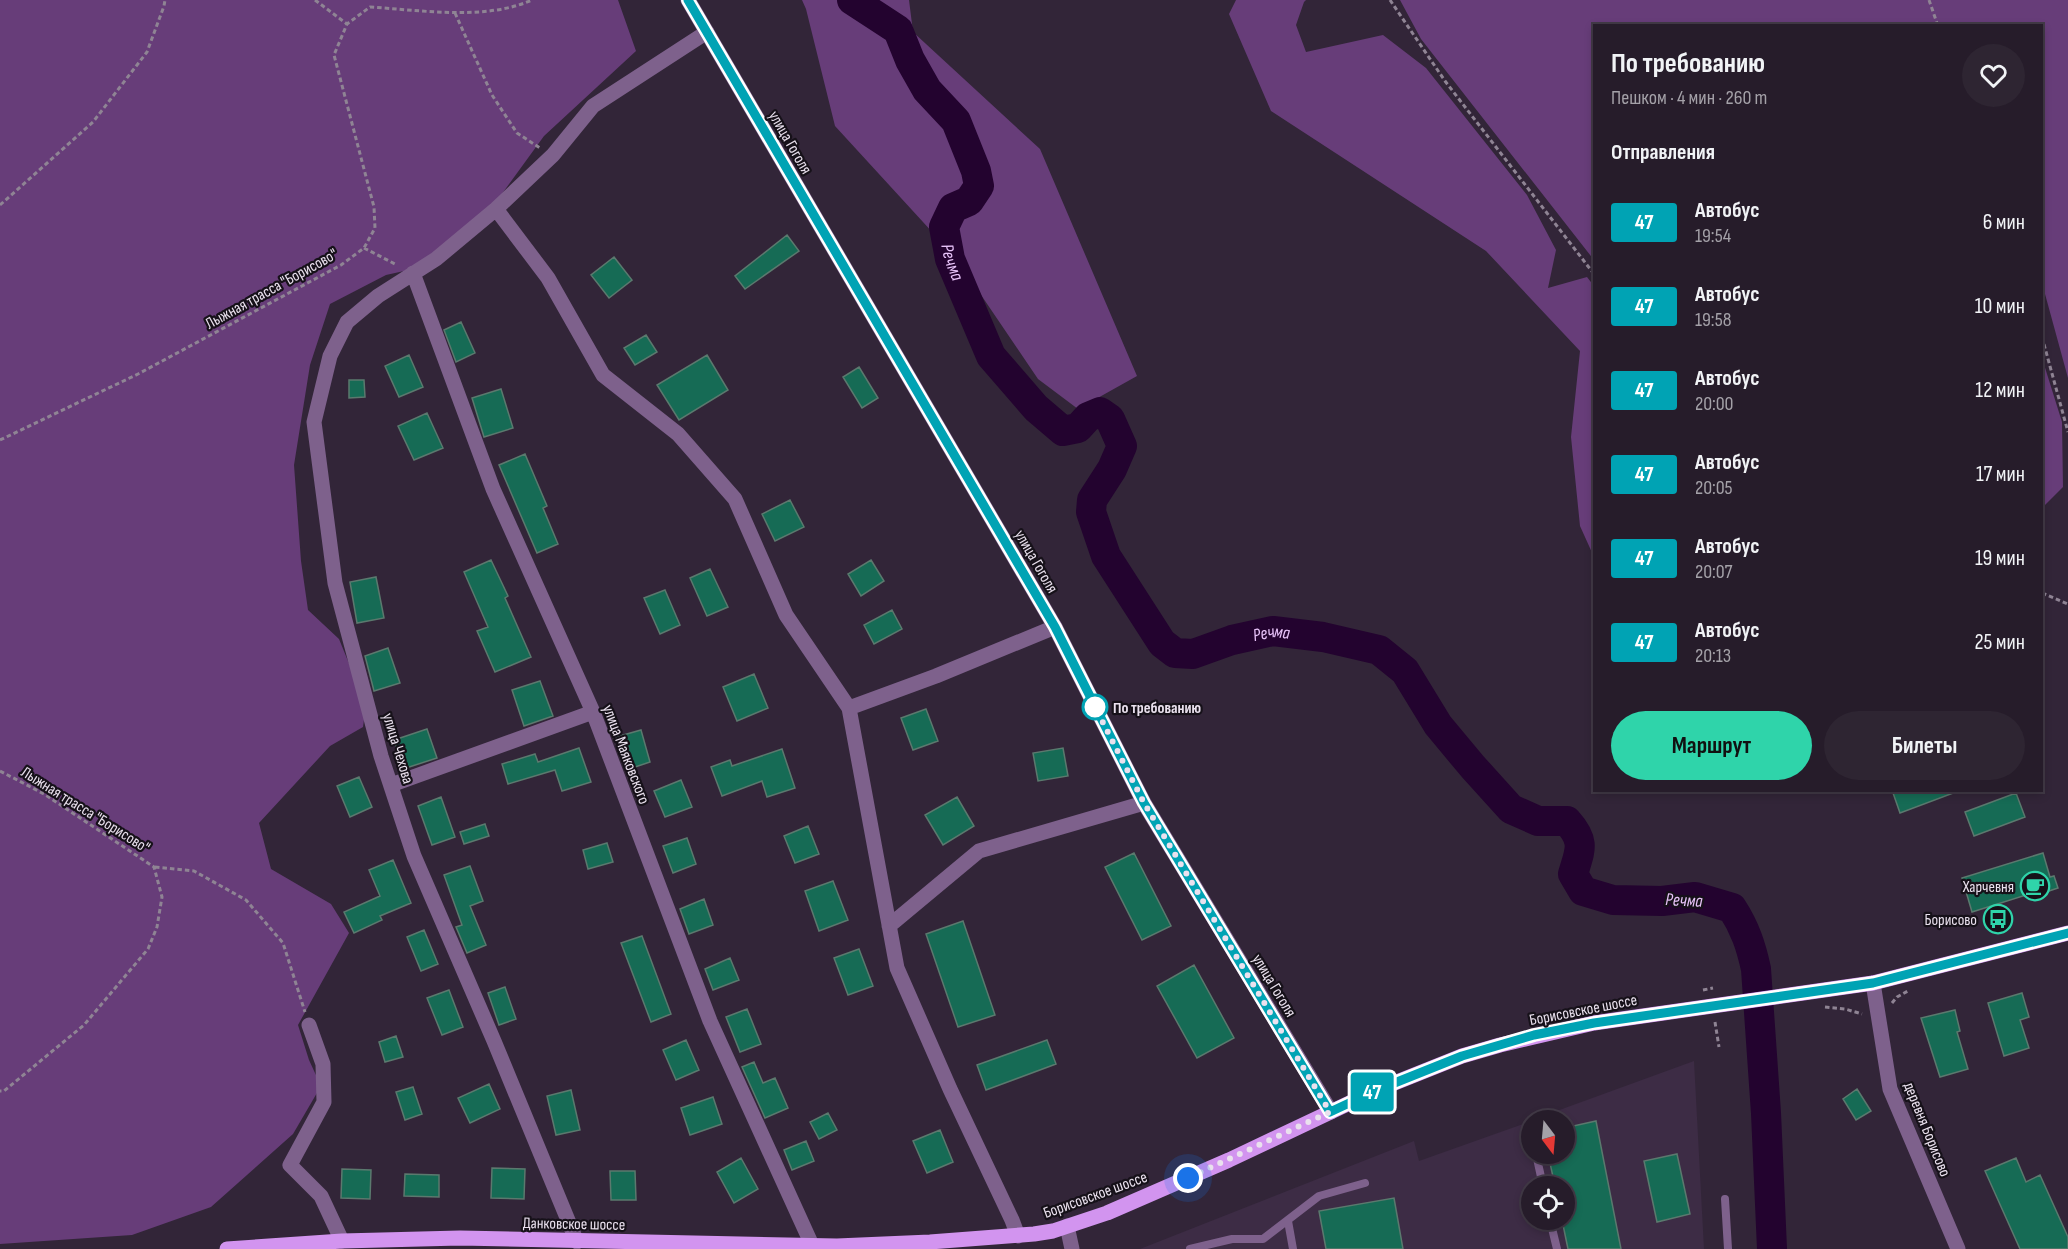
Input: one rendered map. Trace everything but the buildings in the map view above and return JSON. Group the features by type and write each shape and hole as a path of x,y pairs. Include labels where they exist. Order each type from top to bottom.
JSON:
{"main road":[{"name":"Борисовское шоссе","path":"920,1242 1018,1236 1053,1231 1107,1213 1407,1078 1462,1056 1500,1045 1594,1023 1715,1012 1819,999 2068,933"},
{"name":"Данковское шоссе","path":"227,1249 342,1241 460,1238 812,1245 920,1242"}],"street":[{"name":"улица Гоголя","path":"688,0 1055,627 1144,803 1330,1112"},
{"name":"улица Чехова","path":"577,1242 414,856 381,756 335,583 314,422 330,356 347,322 378,296 436,260 496,209 553,155 593,106 707,32"},
{"path":"496,209 548,278 603,375 678,434 735,499 786,615 849,708 897,968 1018,1236"},
{"name":"улица Маяковского","path":"413,273 493,489 593,712 710,1021 812,1245"},
{"path":"849,708 936,676 1055,627"},
{"path":"391,785 593,712"},
{"path":"889,926 979,851 1144,803"},
{"name":"деревня Борисово","path":"1873,983 1890,1089 1958,1249"},
{"path":"309,1025 323,1064 324,1102 290,1165 321,1196 342,1241"},
{"path":"1067,1226 1072,1249"}],"lane":[{"path":"1190,1249 1232,1239 1263,1239 1319,1196 1365,1183"},
{"path":"1725,1199 1728,1249"},
{"path":"1288,1221 1293,1249"},
{"path":"1552,1230 1557,1249"}],"path":[{"path":"0,205 93,122 147,52 165,0"},
{"path":"315,0 347,24 370,7 455,12 496,10 532,0"},
{"path":"367,0 370,7"},
{"path":"1390,0 1445,81 1593,273"},
{"path":"1929,0 1937,24"},
{"path":"455,12 492,95 517,133 553,155"},
{"name":"Лыжная трасса \"Борисово\"","path":"0,440 138,374 341,265 364,248 375,228 374,207 334,55 347,24"},
{"path":"364,248 413,273"},
{"path":"2043,341 2068,432"},
{"path":"2043,593 2068,604"},
{"name":"Лыжная трасса \"Борисово\"","path":"0,771 44,794 154,867 162,897 157,927 148,949 84,1025 4,1091 0,1091"},
{"path":"154,867 194,871 246,900 283,943 309,1025"},
{"path":"1819,999 1879,1021 1898,997 1911,990"},
{"path":"1715,1012 1719,1047"}],"shaded area":[{"path":"0,0 618,0 636,51 544,136 488,213 440,263 386,275 330,304 310,365 294,465 301,561 308,610 339,639 366,705 363,727 330,746 259,823 271,869 331,904 349,933 298,1025 309,1060 321,1086 293,1134 211,1207 132,1235 0,1244"},
{"path":"802,0 909,0 913,32 1040,149 1137,376 1078,409 1038,379 956,258 835,126"},
{"path":"1236,0 1306,0 1296,25 1306,52 1383,35 1426,68 1527,195 1556,250 1548,288 1587,277 1593,285 1593,555 1580,526 1571,437 1580,351 1486,251 1271,111 1229,14"},
{"path":"1400,0 2068,0 2068,378 2043,287 2043,24 1593,24 1593,259 1421,39"},
{"path":"2043,361 2062,422 2063,487 2043,507"},
{"path":"1694,1061 1704,1249 1140,1249 1414,1141 1419,1161 1521,1125 1521,1164 1575,1164 1575,1110 1559,1110"}],"waterway":[{"name":"Речма","path":"852,0 898,30 910,60 927,90 956,121 976,171 979,186 969,201 953,208 944,227 950,259 991,356 1036,408 1063,431 1078,428 1088,417 1100,412 1110,419 1122,446 1112,469 1092,500 1091,512 1106,556 1162,643 1175,653 1193,654 1232,640 1273,631 1323,637 1379,650 1405,671 1438,725 1511,809 1538,821 1567,821 1573,828 1580,846 1573,874 1583,891 1613,900 1662,901 1695,897 1732,908 1747,937 1756,969 1772,1249"}],"bus line":[{"name":"47","path":"688,0 1055,627 1144,803 1330,1112 1377,1090 1462,1056 1534,1035 1594,1023 1873,983 2068,933"}],"place":[{"name":"По требованию","path":"1095,707"},
{"name":"Харчевня","path":"2035,886"},
{"name":"Борисово","path":"1998,919"}],"route":[{"path":"1095,707 1094,705 1144,803 1330,1112 1188,1178"}]}
